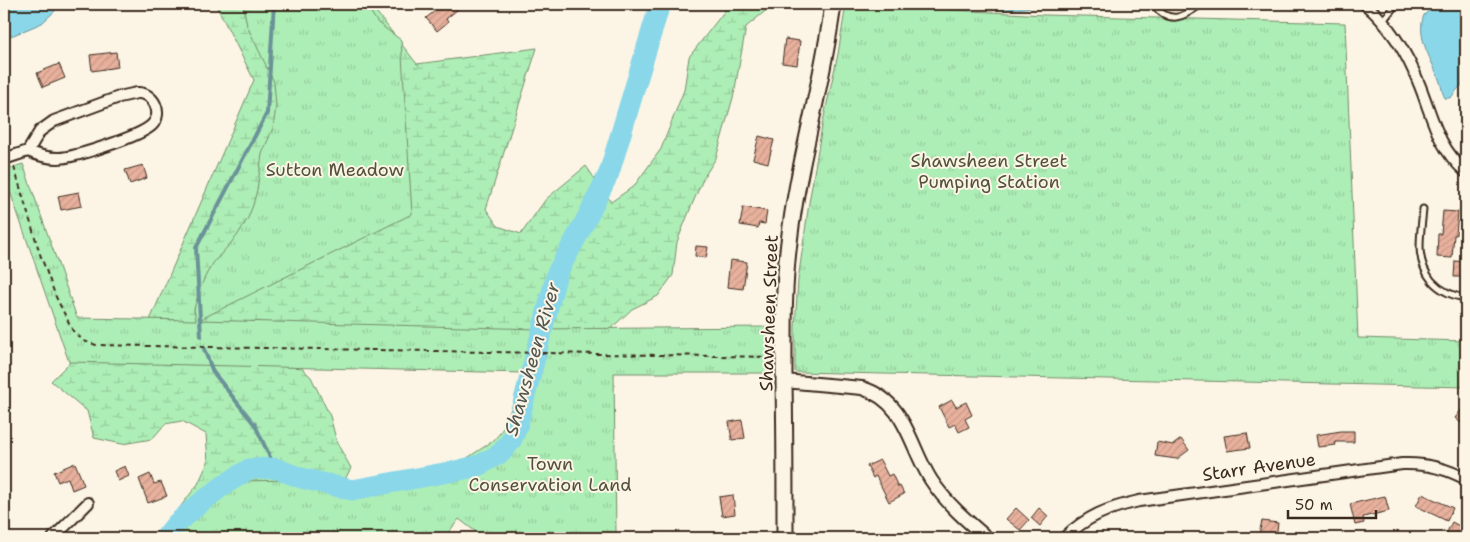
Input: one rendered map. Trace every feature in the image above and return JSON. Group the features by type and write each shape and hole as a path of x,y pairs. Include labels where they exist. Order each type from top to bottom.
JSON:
{"main road":[{"name":"Shawsheen Street","path":"785,538 785,286 789,242 801,168 833,4"}],"street":[{"path":"1365,4 1383,21 1405,53 1443,146 1452,159 1466,172"},
{"path":"7,158 28,151 44,126 119,97 141,92 150,97 156,106 156,118 147,129 107,145 60,158 36,155 28,151"},
{"path":"784,381 862,388 878,394 888,401 901,418 932,481 957,511 987,538"},
{"name":"Starr Avenue","path":"1064,538 1079,525 1098,513 1139,501 1415,463 1448,470 1466,479"},
{"path":"53,538 88,503"}],"lane":[{"path":"1153,4 1163,14 1173,17 1185,15 1201,4"},
{"path":"1383,21 1396,4"},
{"path":"1423,209 1420,248 1421,263 1439,288 1454,296 1466,298"}],"path":[{"path":"7,158 40,254 73,331 84,341 96,345 784,357"}],"green space":[{"name":"Sutton Meadow","path":"196,4 370,4 417,64 537,48 486,209 498,226 521,234 546,199 586,166 611,202 634,186 661,149 684,90 689,57 730,4 796,4 769,8 746,27 734,94 716,158 704,177 677,242 673,275 658,296 632,309 605,334 150,320 254,80 217,7"},
{"path":"243,4 365,4 378,23 401,40 412,214 199,320 539,329 768,327 769,373 614,373 616,534 770,535 770,538 484,538 459,519 444,538 158,538 173,517 198,497 211,490 242,481 290,480 362,492 428,473 446,472 493,441 500,433 525,373 69,362 4,170 23,164 77,318 196,320 194,309 207,273 237,236 248,218 257,190 262,154 273,128 276,106 274,82 247,26"},
{"name":"Shawsheen Street Pumping Station","path":"846,4 1044,15 1345,23 1358,338 1466,341 1466,387 795,372 798,280 822,126 838,54"},
{"path":"289,356 311,377 330,416 337,443 351,468 336,496 328,538 156,538 198,484 208,462 206,434 182,421 165,424 152,439 122,444 94,438 87,411 51,381 75,357"}],"water":[{"path":"4,4 52,4 55,11 42,23 4,39"},
{"path":"978,4 1070,4 1061,8 1040,6 1000,10"},
{"path":"1466,4 1466,81 1450,98 1445,98 1443,94 1423,41 1422,32 1424,15 1434,6"}],"building":[{"path":"444,4 464,4 446,19 448,22 437,31 426,18"},
{"path":"785,39 800,41 797,65 782,63"},
{"path":"116,52 118,67 92,71 90,55"},
{"path":"59,64 65,78 43,87 37,73"},
{"path":"759,136 774,140 768,163 753,159"},
{"path":"143,165 147,178 130,184 125,170"},
{"path":"79,192 82,206 61,210 58,196"},
{"path":"743,207 767,211 765,224 759,223 758,228 740,225"},
{"path":"1443,211 1458,212 1452,258 1437,257 1438,234 1441,234"},
{"path":"696,246 708,247 706,258 695,256"},
{"path":"730,260 747,262 743,289 727,287"},
{"path":"1455,261 1466,262 1466,277 1454,277"},
{"path":"952,400 956,407 966,402 972,415 965,419 969,427 959,432 955,424 949,427 939,407"},
{"path":"1466,404 1466,427 1455,418"},
{"path":"742,420 745,438 732,440 729,422"},
{"path":"1354,431 1354,442 1335,442 1336,445 1318,447 1316,435"},
{"path":"1247,433 1250,448 1227,451 1224,436"},
{"path":"1181,439 1189,450 1177,459 1155,456 1157,442 1173,445"},
{"path":"880,460 888,476 892,474 898,487 900,486 904,494 889,502 876,476 873,478 867,466"},
{"path":"75,463 84,485 72,490 68,478 58,482 54,472"},
{"path":"125,466 129,476 118,481 114,471"},
{"path":"150,474 154,484 161,482 167,496 148,503 139,479"},
{"path":"1422,494 1453,508 1447,521 1416,506"},
{"path":"733,495 735,514 722,516 719,497"},
{"path":"1385,496 1389,511 1363,517 1364,523 1355,525 1350,504"},
{"path":"1016,508 1029,520 1020,530 1006,519"},
{"path":"1039,508 1048,516 1040,526 1031,518"},
{"path":"1262,521 1278,523 1276,537 1259,534"},
{"path":"1452,522 1465,529 1460,538 1454,538 1446,534"}],"waterway":[{"path":"201,336 196,248 267,113 274,4"},
{"name":"Shawsheen River","path":"165,538 176,524 199,504 249,469 275,468 301,478 352,490 460,470 480,465 501,453 511,441 517,427 557,273 609,173 660,4"},
{"path":"204,349 213,372 255,425 275,468"}],"park label":[{"name":"Town Conservation Land","path":"550,474"}]}
